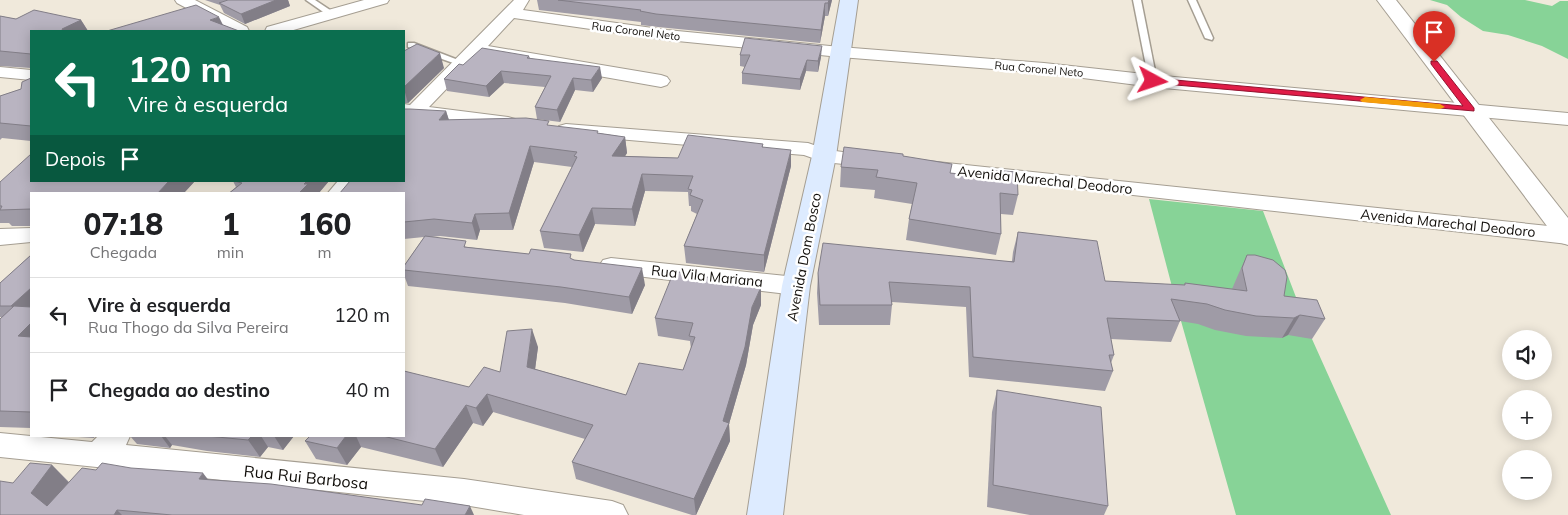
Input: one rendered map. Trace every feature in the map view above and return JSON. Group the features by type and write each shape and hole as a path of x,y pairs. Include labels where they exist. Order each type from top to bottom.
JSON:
{"main road":[{"name":"Avenida Dom Bosco","path":"765,515 796,286 824,156 849,0"}],"street":[{"path":"183,0 239,30"},
{"path":"276,30 381,0"},
{"path":"1386,0 1568,236"},
{"path":"407,115 477,49 517,6"},
{"name":"Rua Coronel Neto","path":"517,6 615,29 840,52 1044,68 1153,81 1568,120"},
{"path":"477,49 661,81"},
{"path":"0,72 30,75"},
{"name":"Avenida Marechal Deodoro","path":"407,115 808,149 824,156 1568,236"},
{"path":"340,192 349,182"},
{"path":"0,237 30,235"},
{"name":"Rua Vila Mariana","path":"588,263 796,286"},
{"name":"Rua Rui Barbosa","path":"0,446 107,446 464,492 612,515"}],"lane":[{"path":"310,0 332,14"},
{"path":"1137,0 1153,81"},
{"path":"1192,0 1209,38"},
{"path":"411,45 462,63"}],"green space":[{"path":"1430,0 1525,0 1552,6 1560,1 1568,1 1568,59 1542,46 1508,35 1483,31 1461,17 1447,5"},
{"path":"1149,199 1263,211 1312,339 1391,515 1236,515 1181,321"}],"building":[{"path":"228,0 276,0 241,14 219,3"},
{"path":"558,0 829,0 828,3 825,3 821,30 656,14 641,10"},
{"path":"196,5 219,17 210,20 236,30 110,30"},
{"path":"34,10 81,20 62,30 30,30 30,54 0,51 0,16 16,19"},
{"path":"745,38 822,46 818,61 807,60 800,79 742,73 750,55 740,55"},
{"path":"417,44 440,53 405,86 405,50"},
{"path":"482,48 529,56 527,58 600,67 591,80 573,78 557,110 535,107 551,76 501,71 486,86 444,79 459,64 463,65"},
{"path":"30,78 30,126 0,123 0,96 21,89 22,82"},
{"path":"405,109 446,111 439,120 526,118 549,121 547,125 598,131 597,133 625,137 612,156 678,158 688,135 763,144 762,147 791,150 764,255 684,246 703,200 690,195 692,190 688,189 693,176 642,174 632,209 592,208 579,235 540,231 577,157 574,156 577,152 530,146 509,213 475,214 472,223 434,219 405,222 405,192 341,192 349,182 405,182"},
{"path":"844,147 903,154 903,156 952,164 950,173 990,177 990,170 1017,172 1018,195 1000,193 1001,234 909,219 917,183 876,177 878,170 841,167"},
{"path":"30,155 30,182 168,182 159,192 30,192 30,209 0,210 2,206 0,206 0,182"},
{"path":"238,182 306,182 304,184 308,184 300,192 231,192 242,183"},
{"path":"1018,232 1097,241 1105,281 1185,285 1185,283 1247,291 1242,268 1247,255 1255,255 1273,260 1285,270 1287,277 1284,296 1317,300 1325,319 1300,315 1294,318 1256,316 1225,310 1207,304 1171,299 1180,321 1107,318 1114,355 1109,355 1113,371 973,357 970,287 889,282 892,305 820,305 818,273 823,243 1014,262"},
{"path":"425,236 466,241 464,247 529,254 531,249 571,254 570,258 574,260 642,268 629,297 561,287 405,270 405,265"},
{"path":"30,256 30,289 11,306 0,306 0,283"},
{"path":"674,271 761,287 752,307 745,347 723,421 729,423 694,499 572,462 593,425 487,394 476,408 466,405 435,449 387,437 405,437 405,371 469,387 484,367 500,372 507,331 532,329 527,367 626,395 639,363 683,370 695,337 689,336 693,323 655,318"},
{"path":"14,306 30,307 30,324 18,336 30,337 30,412 0,411 0,319"},
{"path":"997,390 1101,407 1108,506 993,485"},
{"path":"217,437 251,437 248,440"},
{"path":"309,437 345,437 337,448 305,441"},
{"path":"30,463 52,465 31,493 47,506 82,468 96,470 102,463 131,468 203,473 199,479 271,484 422,505 425,499 470,506 465,515 172,515 117,510 114,515 0,515 0,481 13,483"}],"slow traffic":[{"path":"1365,100 1440,107"}],"route":[{"path":"1153,81 1470,110 1434,62"}]}
